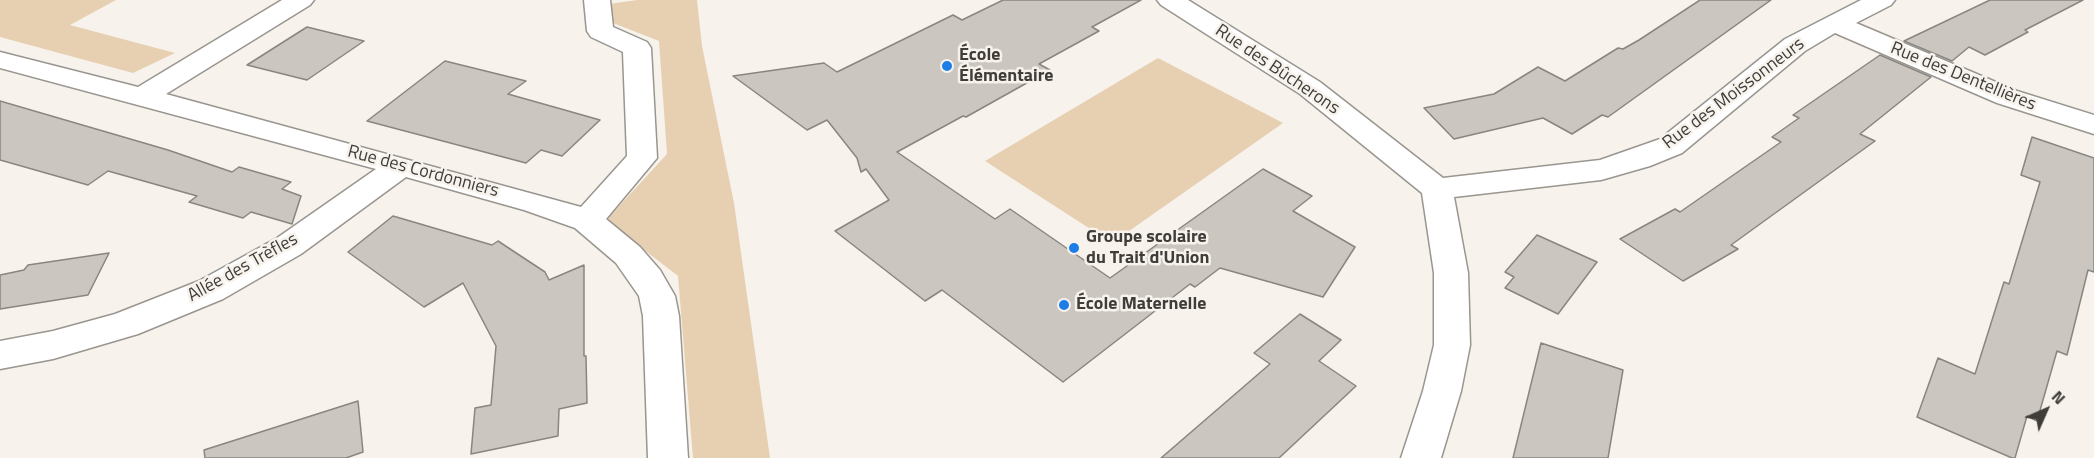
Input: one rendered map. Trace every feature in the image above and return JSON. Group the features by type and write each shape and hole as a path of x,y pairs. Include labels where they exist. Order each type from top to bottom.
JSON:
{"street":[{"path":"142,97 301,0"},
{"path":"587,220 642,158 637,48 600,31 597,0"},
{"name":"Rue des Bûcherons","path":"1170,0 1310,88 1437,189"},
{"name":"Rue des Moissonneurs","path":"1437,189 1601,170 1639,159 1671,146 1796,45 1834,23 1882,0"},
{"name":"Rue des Dentellières","path":"1834,23 2007,98 2094,125"},
{"name":"Rue des Cordonniers","path":"0,60 401,166 535,203 587,220 628,255 648,279 657,296 661,316 668,458"},
{"name":"Allée des Trèfles","path":"0,355 53,345 125,325 211,290 289,246 401,166"},
{"path":"1421,458 1442,391 1452,345 1451,273 1437,189"}],"shaded area":[{"path":"0,0 116,0 70,25 175,53 133,73 0,37"},
{"path":"637,0 697,0 702,46 734,203 770,458 693,458 678,276 608,222 609,217 667,154 659,41 613,23 609,4"},
{"path":"1158,58 1283,123 1112,243 985,161"}],"building":[{"path":"1003,0 1141,0 1092,27 1099,31 1039,64 1050,70 897,152 995,219 1010,209 1110,278 1263,169 1312,196 1293,211 1355,247 1323,297 1220,268 1195,287 1190,284 1063,382 942,290 925,301 835,231 889,200 866,169 861,172 857,158 827,120 807,130 733,76 824,63 837,72 953,15 962,20"},
{"path":"1700,0 1771,0 1608,117 1602,115 1572,134 1543,118 1454,139 1424,108 1494,94 1538,67 1565,81 1618,48 1623,49 1639,40"},
{"path":"1990,0 2083,0 2025,30 2028,32 1985,55 1969,47 1952,61 1904,41"},
{"path":"307,27 364,41 307,80 247,65"},
{"path":"1880,55 1931,77 1860,134 1875,141 1731,245 1738,249 1683,281 1620,239 1675,209 1680,212 1781,142 1772,137 1799,118 1793,115"},
{"path":"445,61 526,81 508,94 600,120 562,156 541,150 526,163 367,121"},
{"path":"0,101 168,150 232,172 239,167 291,182 282,189 301,196 292,224 251,212 243,218 189,202 197,196 108,171 88,185 0,160"},
{"path":"2032,137 2094,158 2094,272 2088,270 2067,355 2057,351 2037,421 2027,416 2015,458 2012,458 1917,417 1938,358 1975,374 2004,282 2009,284 2040,182 2021,175"},
{"path":"393,216 492,245 498,241 545,272 549,280 584,265 584,356 586,356 587,403 559,409 558,436 471,454 475,408 491,405 496,346 463,283 424,307 348,252"},
{"path":"1537,235 1597,262 1558,314 1505,288 1514,277 1505,272"},
{"path":"109,253 88,295 0,309 0,275 24,270 28,265"},
{"path":"1300,314 1341,340 1319,361 1356,386 1279,458 1161,458 1270,364 1254,353"},
{"path":"1541,343 1623,370 1608,458 1513,458"},
{"path":"358,401 363,452 346,458 205,458 204,450"}],"place":[{"name":"École Élémentaire","path":"947,66"},
{"name":"Groupe scolaire du Trait d'Union","path":"1074,248"},
{"name":"École Maternelle","path":"1064,305"}]}
